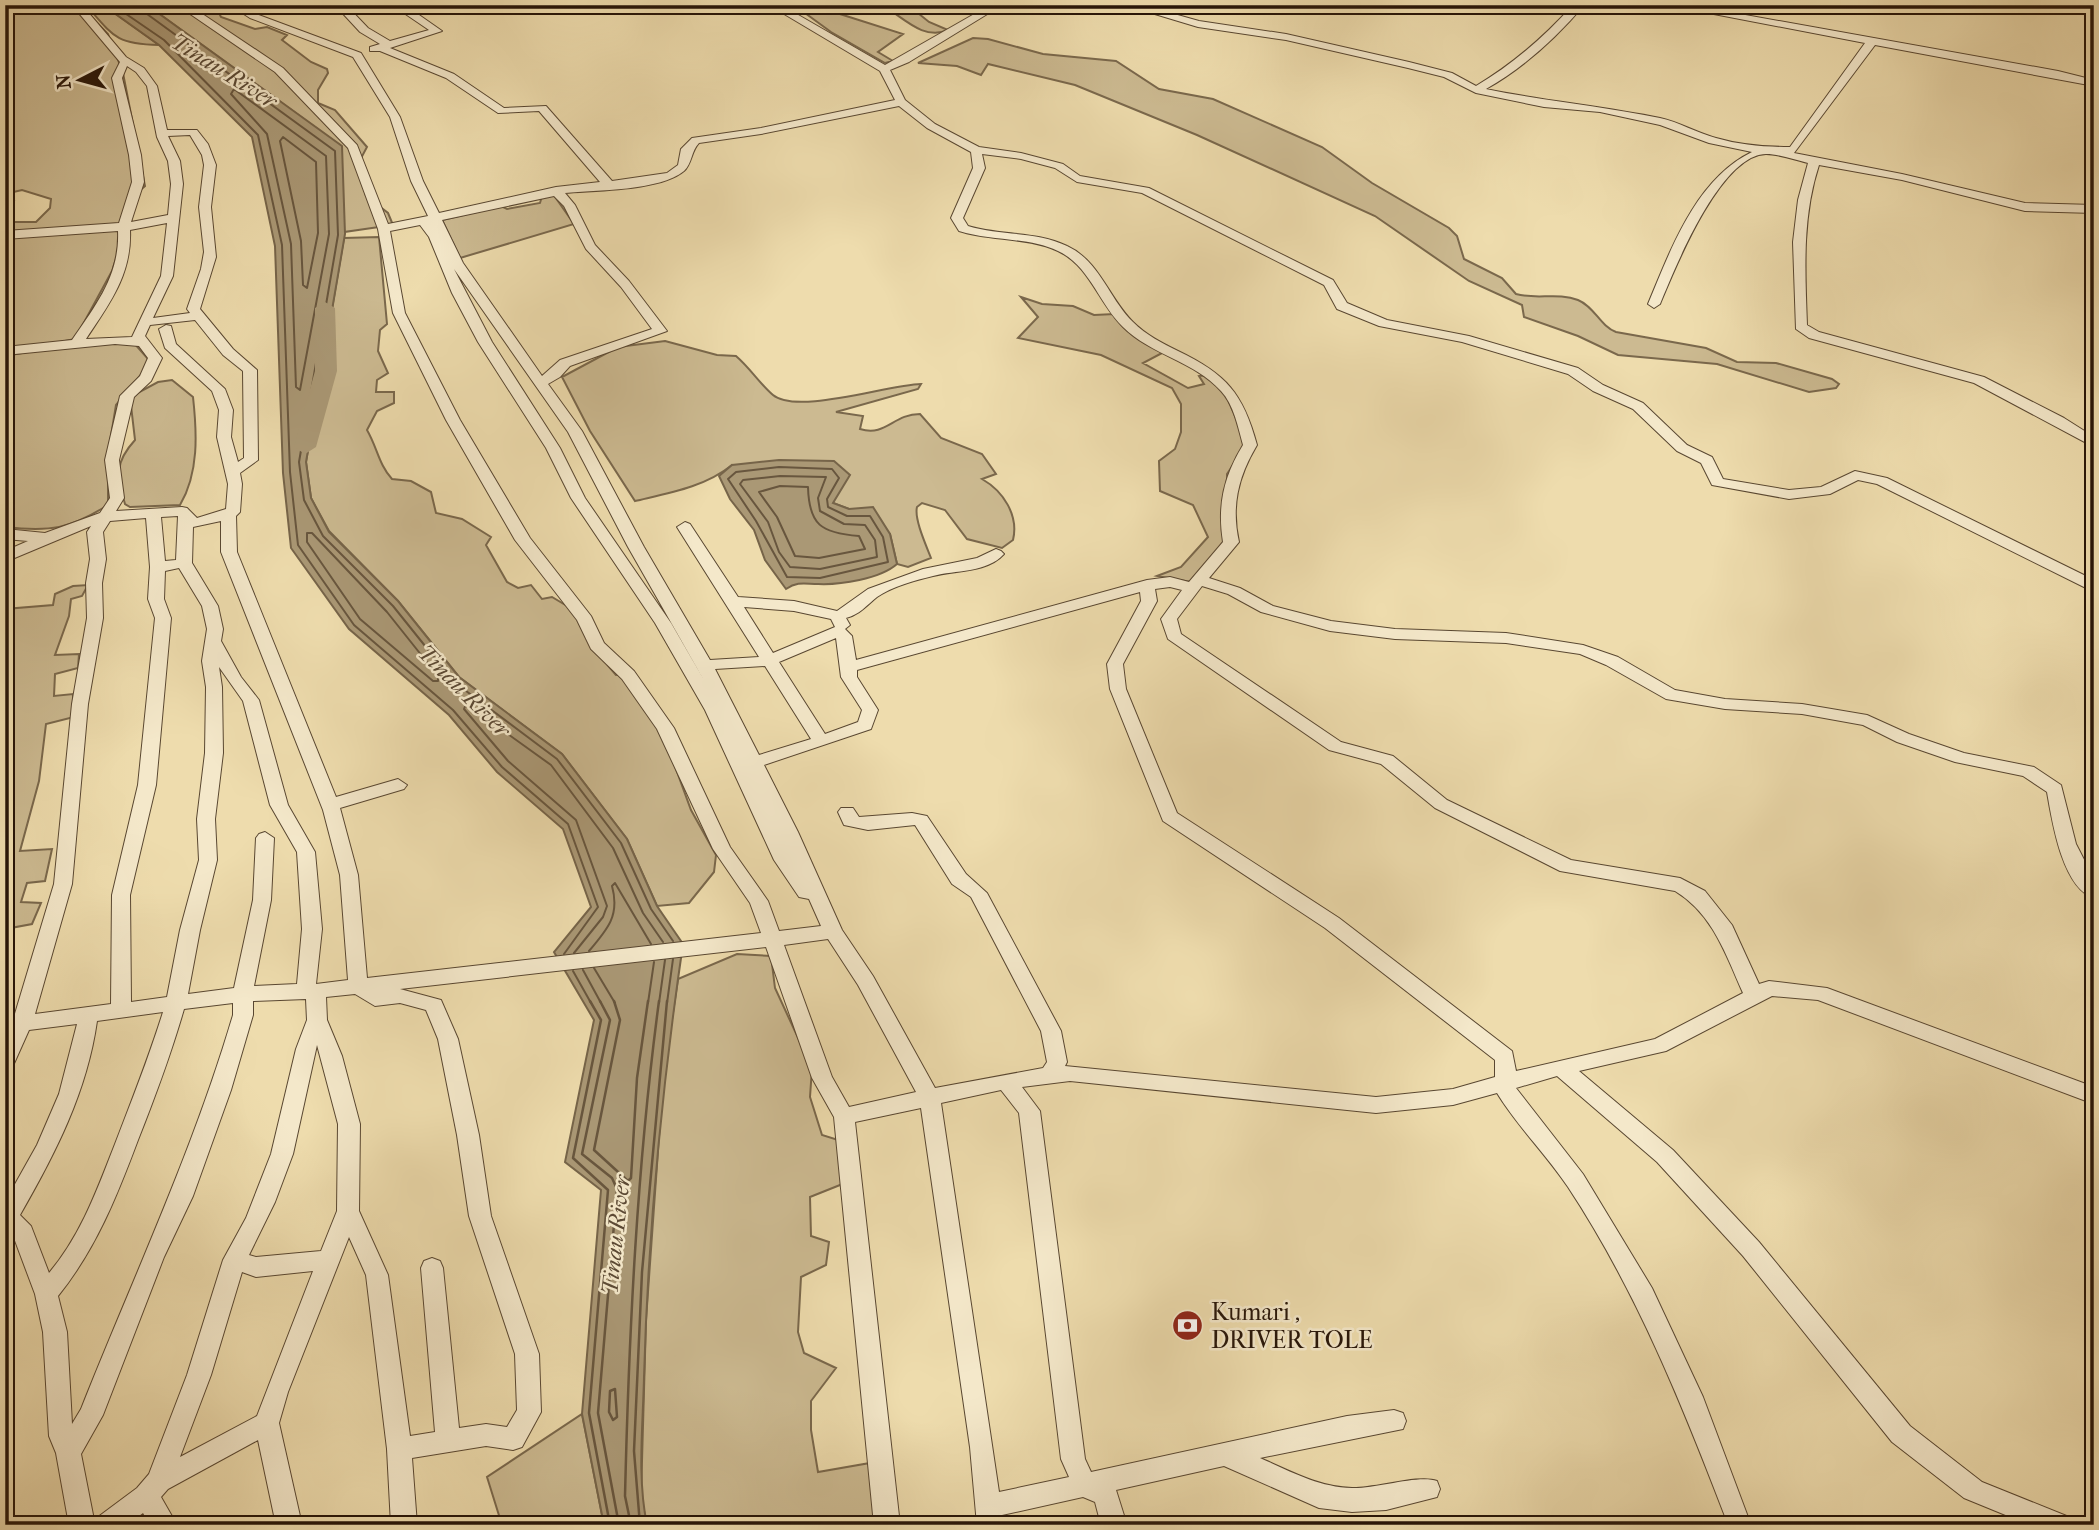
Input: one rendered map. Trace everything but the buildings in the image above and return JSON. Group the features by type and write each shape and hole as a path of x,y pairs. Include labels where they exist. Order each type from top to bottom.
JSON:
{"street":[{"path":"5,1062 13,1025 63,884 80,704 95,618 94,583 98,559 95,532 101,517 117,498 112,460 127,396 146,378 155,358 138,336 167,276 171,218 177,184 174,161 162,133 152,86 140,70 125,62 77,5"},
{"path":"182,5 279,70 353,147 384,229 399,313 453,420 523,540 585,619 597,645 628,675 665,728 722,849 759,901 768,940 818,1066 844,1116 887,1525"},
{"path":"235,5 253,16 358,55 395,117 428,218 458,293 485,342 553,448 578,498 663,623 713,710 783,860 806,892 816,893"},
{"path":"340,5 383,45 450,76 502,111 541,108 608,184"},
{"path":"358,55 437,30 407,11 407,5"},
{"path":"774,5 884,69 901,102 931,126 976,150 1021,156 1059,166 1077,179 1145,190 1329,283 1342,306 1384,323 1464,339 1573,371 1598,388 1638,406 1682,448 1707,460 1717,482 1759,492 1818,493 1844,485 1855,475 1882,481 2094,586"},
{"path":"884,69 905,60 997,5"},
{"path":"1130,5 1198,24 1286,37 1409,65 1448,75 1476,90 1544,104 1600,109 1663,122 1713,141 1815,160 2025,207 2094,209"},
{"path":"1476,90 1506,73 1550,35 1579,5"},
{"path":"1672,5 2094,83"},
{"path":"1654,304 1682,238 1709,194 1731,167 1752,159 1762,150 1793,150 1872,41"},
{"path":"76,344 108,297 116,277 125,253 124,226 138,182 135,155 117,78 118,71 125,62"},
{"path":"384,229 556,191 652,180 671,175 683,166 690,145 701,138 761,131 901,102"},
{"path":"162,133 193,132 201,141 212,170 205,218 210,241 209,264 193,309 228,352 250,370 251,460 233,470"},
{"path":"976,150 979,168 957,218 963,228 1059,247 1078,257 1125,322 1144,340 1211,374 1227,388 1237,406 1250,445 1235,469 1225,518 1231,542 1169,619 1174,636 1335,746 1387,760 1441,804 1567,866 1680,885 1698,896 1725,930 1754,995"},
{"path":"1815,160 1805,184 1798,252 1801,326 1814,335 1979,380 2059,421 2094,443"},
{"path":"539,383 555,374 565,363 660,331 625,284 590,246 569,205 556,191"},
{"path":"5,235 124,226 171,218"},
{"path":"428,218 539,383 575,431 636,547 705,664 833,932 866,981 930,1098 989,1515 1085,1486 1347,1427 1394,1422"},
{"path":"145,323 200,316"},
{"path":"166,329 170,345 218,389 226,410 224,437 233,470 233,512 198,523 186,518"},
{"path":"5,351 115,340 142,342"},
{"path":"2059,421 2094,428"},
{"path":"5,557 101,517 182,511 186,518 184,563 210,606 215,629 210,662 214,687 214,753 206,819 208,860 192,917 176,1004 158,1061 102,1206 75,1258 46,1294"},
{"path":"121,1012 121,895 147,785 163,618 156,599 158,567 153,513"},
{"path":"228,515 229,552 330,805 349,875 358,986 375,999 400,996 434,1005 447,1039 468,1135 480,1216 527,1354 528,1412 513,1439 486,1435 399,1449"},
{"path":"685,527 821,742"},
{"path":"5,534 47,538"},
{"path":"705,664 768,661 837,631 848,613 874,592 928,572 982,562 996,554"},
{"path":"158,567 184,563"},
{"path":"849,667 1147,585 1170,582 1234,592 1267,609 1330,626 1395,634 1506,638 1583,650 1612,661 1672,695 1724,704 1802,709 1867,720 1903,738 1961,758 2028,771 2055,789 2081,880 2094,891"},
{"path":"1147,585 1149,601 1115,664 1118,689 1169,817 1332,923 1505,1058 1506,1081 1511,1098 1575,1180 1644,1295 1691,1397 1740,1522 1736,1525"},
{"path":"734,601 794,606 839,624"},
{"path":"754,762 821,742 865,725 870,710 849,677 839,624"},
{"path":"213,641 234,679 251,700 279,805 306,852 312,929 311,990 317,1020 332,1056 349,1124 348,1211 327,1260 267,1423 289,1525"},
{"path":"330,805 398,785"},
{"path":"847,812 850,821 864,826 909,817 921,820 958,879 978,893 1051,1031 1057,1062 1049,1076"},
{"path":"68,1453 91,1415 153,1257 182,1196 206,1135 243,1015 243,994 262,900 265,838"},
{"path":"13,1025 243,994 358,986 833,932"},
{"path":"844,1116 1006,1081 1070,1073 1376,1105 1453,1097 1560,1067 1659,1046 1694,1030 1769,988 1820,993 1900,1026 2094,1096"},
{"path":"82,1525 68,1453 61,1436 55,1332 46,1294 23,1233 7,1215 37,1168 63,1111 88,1016"},
{"path":"165,1525 153,1488 200,1375 234,1260 245,1243 286,1143 302,1057 317,1020"},
{"path":"1560,1067 1665,1156 1751,1249 1901,1434 1973,1490 2060,1525"},
{"path":"1006,1081 1029,1111 1073,1460 1085,1486 1105,1494 1114,1525"},
{"path":"348,1211 377,1275 399,1449 404,1525"},
{"path":"234,1260 256,1267 327,1260"},
{"path":"432,1268 448,1441"},
{"path":"107,1525 153,1488 267,1423"},
{"path":"1225,1455 1319,1496 1352,1500 1386,1498 1428,1489"}],"shaded area":[{"path":"5,5 80,5 108,34 123,73 145,186 138,192 112,271 75,339 5,353 5,243 10,240 5,236 5,201 14,201 10,222 36,222 50,208 51,199 22,190 5,194"},
{"path":"86,5 103,5 159,45 133,43 117,37"},
{"path":"147,5 228,5 234,9 218,11 221,17 255,29 267,27 287,35 282,40 311,62 327,69 328,73 318,90 318,103 335,110 367,147 359,162 366,196 388,213 393,225 344,232 341,146"},
{"path":"794,5 826,5 840,14 903,34 878,52 893,61 885,63 831,32"},
{"path":"882,5 908,5 929,22 948,30 939,33 922,30"},
{"path":"973,38 988,39 1043,54 1116,61 1159,89 1213,99 1322,147 1372,183 1449,228 1457,236 1464,259 1502,278 1516,294 1578,300 1616,332 1706,348 1737,362 1776,363 1832,379 1839,384 1836,388 1809,392 1717,364 1618,355 1578,336 1524,317 1522,305 1469,281 1375,216 1197,135 1075,85 988,64 981,75 957,66 918,63"},
{"path":"553,194 574,224 460,258 442,220 501,206 507,209 540,203 542,196"},
{"path":"379,237 387,324 380,330 378,351 388,373 377,380 376,392 394,392 394,403 377,411 367,430 381,462 392,479 411,481 431,492 436,513 462,519 491,537 486,545 507,582 518,588 531,585 542,599 552,597 577,612 586,637 598,653 616,675 624,674 661,728 691,810 716,855 714,872 689,903 657,906 627,839 562,754 459,677 398,601 329,531 311,498 306,462 344,238"},
{"path":"1021,297 1042,304 1073,306 1094,315 1115,314 1164,352 1143,363 1188,388 1204,384 1199,376 1209,375 1223,388 1244,437 1243,450 1227,474 1227,541 1191,582 1157,576 1181,567 1208,537 1193,505 1160,491 1159,461 1175,449 1181,432 1181,404 1172,388 1101,355 1018,338 1038,317"},
{"path":"665,341 717,355 736,356 773,395 785,400 821,401 921,384 918,389 836,412 863,416 860,429 869,431 883,428 903,417 920,414 941,438 982,454 996,474 982,479 997,490 1008,505 1014,522 1013,540 1002,548 967,539 945,510 922,503 917,507 917,518 931,558 908,567 897,564 890,534 849,509 732,465 698,484 635,501 590,431 562,377 618,347"},
{"path":"85,342 134,343 149,360 144,371 116,405 108,454 108,505 71,524 59,527 5,527 5,356"},
{"path":"172,380 193,397 196,439 191,480 180,505 130,507 125,504 119,470 123,456 135,440 130,397 158,382"},
{"path":"88,585 82,596 71,599 69,616 55,655 79,654 78,668 55,674 54,696 73,694 74,717 46,724 39,781 20,851 52,849 45,881 27,883 21,902 41,903 32,924 11,928 5,940 5,609 53,605 55,594 73,586"},
{"path":"737,954 771,956 775,988 812,1068 810,1097 822,1135 851,1144 855,1179 810,1197 811,1236 829,1242 826,1265 801,1277 798,1332 804,1353 836,1368 811,1401 811,1430 818,1472 870,1463 878,1518 852,1525 647,1525 641,1496 646,1320 663,1080 678,979"},
{"path":"582,1414 604,1525 502,1525 487,1477"}],"water":[{"path":"103,5 147,5 342,146 345,234 306,462 311,498 329,532 398,601 459,677 562,754 627,839 657,906 683,944 662,1106 649,1268 641,1451 647,1525 604,1525 582,1414 601,1190 565,1162 594,1020 554,952 591,907 563,829 497,772 449,715 349,629 291,548 283,473 275,246 252,137 159,45"},
{"path":"779,460 834,461 850,475 833,503 849,509 873,507 890,534 897,564 881,574 859,580 798,584 786,589 765,560 754,530 730,499 719,476 732,465"}],"waterway":[{"name":"Tinau River","path":"305,447 326,371 325,308"}],"place":[{"name":"Kumari , DRIVER TOLE","path":"1188,1326"}]}
